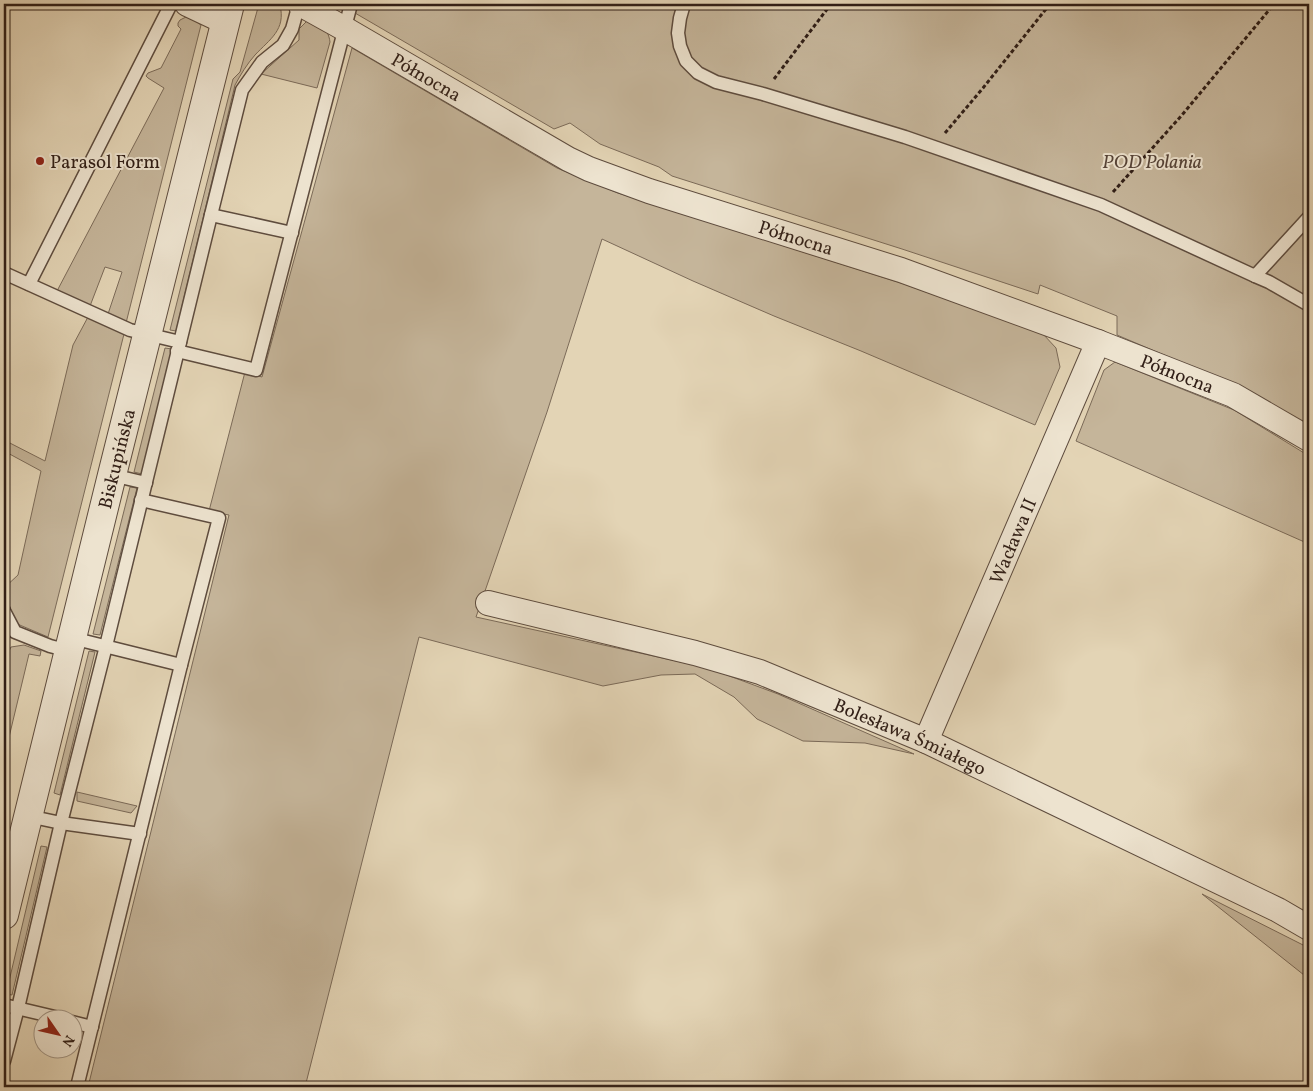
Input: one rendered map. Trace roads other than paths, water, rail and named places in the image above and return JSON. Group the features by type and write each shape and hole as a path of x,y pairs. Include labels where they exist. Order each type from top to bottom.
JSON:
{"street":[{"path":"187,4 228,13"},
{"name":"Północna","path":"299,4 568,159 589,169 659,194 901,270 1098,342 1233,395 1309,439"},
{"name":"Biskupińska","path":"4,915 228,13"},
{"name":"Wacława II","path":"926,741 1098,342"},
{"name":"Bolesława Śmiałego","path":"488,604 695,653 760,672 926,741 1278,910 1309,928"}],"lane":[{"path":"29,284 171,4"},
{"path":"4,1061 242,90 262,62 283,45 292,30 299,4"},
{"path":"4,273 130,330 256,370 351,4"},
{"path":"684,4 678,33 680,46 686,61 698,73 716,82 763,94 933,147 1101,205 1268,282 1309,305"},
{"path":"211,215 292,233"},
{"path":"1255,276 1309,217"},
{"path":"112,475 146,483"},
{"path":"77,1087 219,518 141,500"},
{"path":"4,611 15,632 50,646 70,644 106,646 181,665"},
{"path":"28,816 61,823 140,834"},
{"path":"4,1005 32,1011"},
{"path":"82,1024 92,1027"}],"place":[{"name":"Parasol Form","path":"40,161"}],"park label":[{"name":"POD Polania","path":"1152,161"}]}
